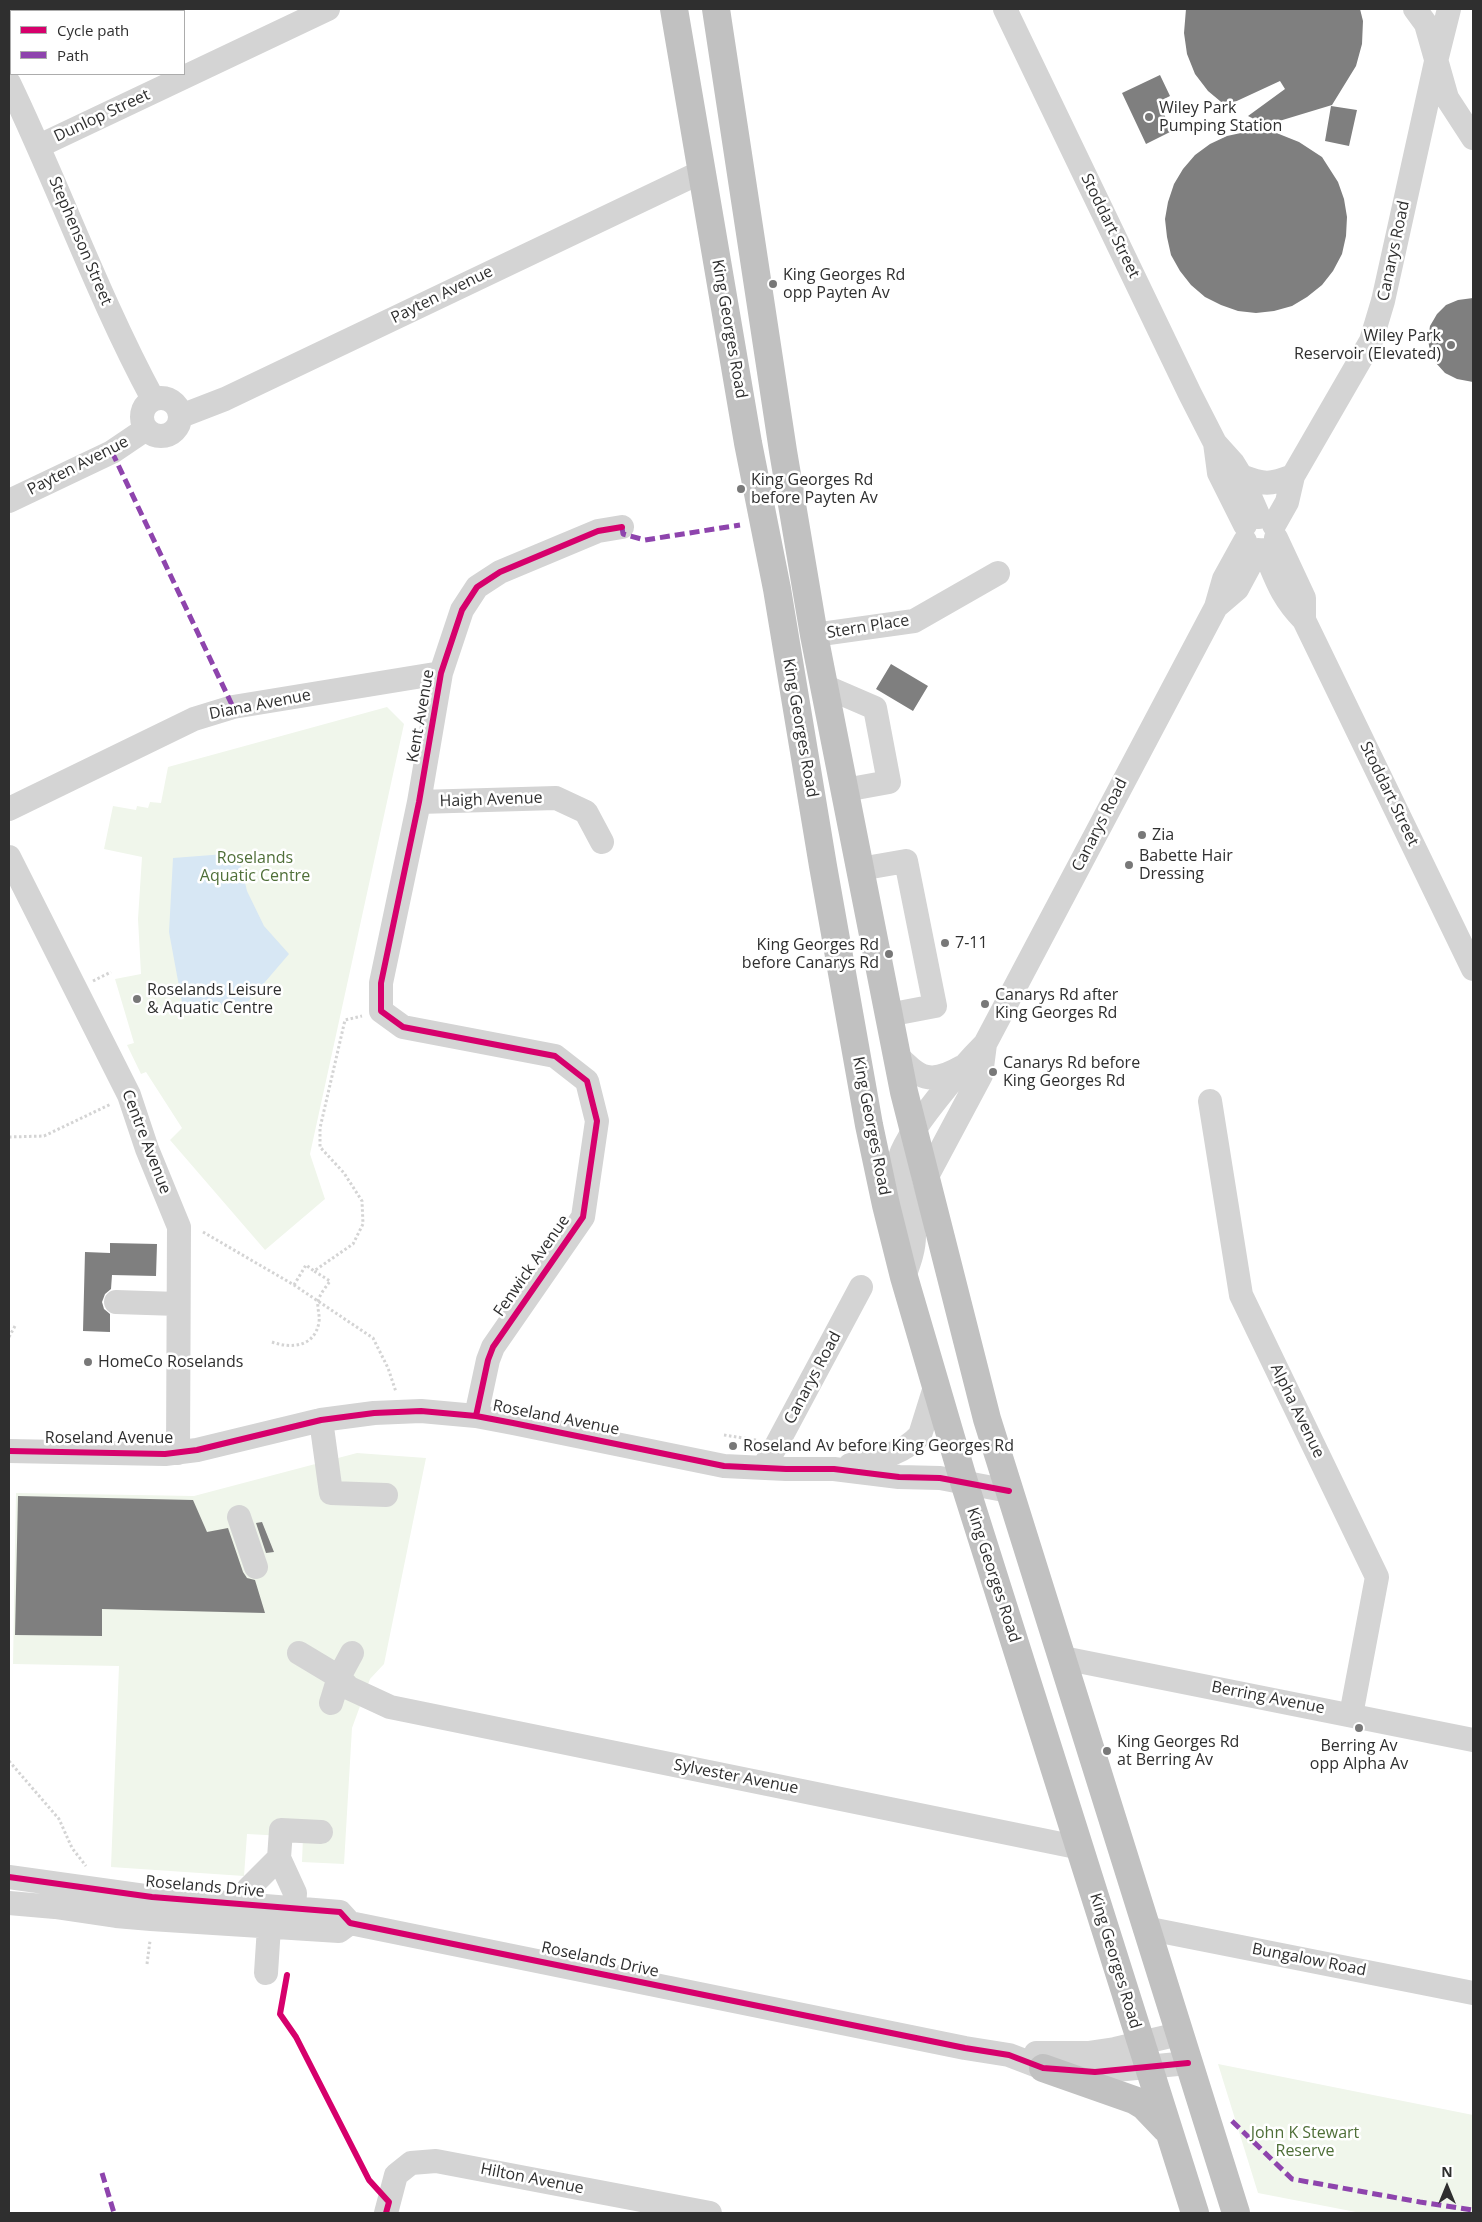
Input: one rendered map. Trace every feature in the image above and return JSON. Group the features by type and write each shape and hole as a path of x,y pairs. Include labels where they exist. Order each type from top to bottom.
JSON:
{"highway":[{"name":"King Georges Road","path":"674,9 748,443 777,589 869,1125 886,1205 904,1277 964,1482 1195,2213"},
{"name":"King Georges Road","path":"716,9 783,451 814,635 895,1054 982,1402 1008,1491 1236,2213"},
{"path":"1043,2068 1134,2100 1149,2111 1169,2132"}],"street":[{"name":"Dunlop Street","path":"39,146 328,9"},
{"name":"Stoddart Street","path":"1005,9 1215,443 1233,463 1241,476 1284,596 1289,605 1304,620 1473,969"},
{"path":"1415,9 1426,24 1437,57 1447,98 1473,138"},
{"name":"Canarys Road","path":"1216,606 1237,589 1243,580 1261,533 1274,490 1293,476 1371,341 1383,301 1437,57 1450,9"},
{"name":"Stephenson Street","path":"9,83 39,146 115,322 141,379 153,399"},
{"name":"Payten Avenue","path":"181,416 225,399 701,172"},
{"path":"159,397 172,400 180,410 181,416 177,429 172,434 158,436 146,429 142,416 147,403 153,399 159,397"},
{"name":"Payten Avenue","path":"9,501 112,452 146,429"},
{"name":"Stoddart Street","path":"1215,443 1219,473 1304,598 1304,620"},
{"path":"1241,476 1264,484 1275,483 1293,476"},
{"name":"Kent Avenue","path":"381,1011 381,983 419,802 441,673 462,610 477,587 500,572 598,531 622,527"},
{"name":"Canarys Road","path":"904,1277 912,1251 914,1234 900,1174 900,1160 914,1132 964,1065 985,1044 1216,606 1224,579 1261,533"},
{"name":"Stern Place","path":"814,635 914,621 998,573"},
{"name":"Stoddart Street","path":"1243,580 1254,582 1284,596"},
{"name":"Diana Avenue","path":"9,809 194,719 233,707 441,673"},
{"path":"824,686 875,708 890,782 845,790"},
{"name":"Haigh Avenue","path":"419,802 556,798 586,812 602,842"},
{"name":"Centre Avenue","path":"9,857 18,897 130,1095 147,1149 179,1227 178,1452"},
{"path":"860,869 906,861 935,1006 888,1015"},
{"name":"Fenwick Avenue","path":"381,1011 403,1026 555,1056 587,1081 597,1121 583,1217 493,1347 488,1360 476,1416"},
{"name":"Canarys Road","path":"926,1178 981,1075 985,1044"},
{"name":"Canarys Road","path":"895,1054 917,1075 936,1078 945,1076 964,1065"},
{"name":"Alpha Avenue","path":"1210,1101 1241,1295 1377,1577 1351,1715"},
{"name":"Canarys Road","path":"762,1468 776,1446 861,1287"},
{"path":"116,1302 178,1304"},
{"name":"Roseland Avenue","path":"834,1469 894,1454 915,1441 920,1435 935,1387"},
{"name":"Roseland Avenue","path":"9,1451 152,1454 178,1452 321,1420 421,1411 476,1416 724,1466 834,1469 964,1482 1008,1491"},
{"path":"321,1420 331,1493 386,1495"},
{"path":"239,1517 256,1567"},
{"path":"331,1703 339,1677 352,1652"},
{"name":"Sylvester Avenue","path":"299,1653 339,1677 349,1688 390,1707 1081,1848"},
{"name":"Berring Avenue","path":"1062,1658 1473,1740"},
{"path":"294,1908 295,1893 279,1858 281,1830 321,1832"},
{"path":"247,1904 248,1889 279,1858"},
{"name":"Roselands Drive","path":"9,1876 152,1897 340,1912 350,1923 965,2048 1009,2055 1043,2068 1095,2072 1145,2055 1179,2034"},
{"name":"Roselands Drive","path":"9,1903 55,1907 116,1916 269,1927 339,1931 350,1923"},
{"path":"266,1973 269,1927"},
{"name":"Bungalow Road","path":"1146,1928 1473,1993"},
{"name":"Roselands Drive","path":"1009,2055 1045,2052 1145,2055 1188,2062"},
{"name":"Hilton Avenue","path":"386,2213 396,2175 411,2163 436,2161 710,2213"}],"path":[{"path":"314,1271 353,1244 363,1224 362,1202 344,1173 320,1147 320,1128 345,1020 381,1011"},
{"path":"9,1137 44,1136 110,1104"},
{"path":"203,1232 294,1285 373,1338 388,1368 396,1392"},
{"path":"272,1342 288,1347 298,1346 308,1341 319,1323 318,1301 330,1281 306,1265 294,1285"},
{"path":"9,1337 14,1326"},
{"path":"724,1435 750,1438 776,1446"},
{"path":"9,1761 59,1819 72,1848 87,1867"},
{"path":"147,1964 150,1933"}],"green space":[{"name":"Roselands Aquatic Centre","path":"387,707 404,724 310,1154 325,1199 265,1250 170,1140 182,1128 146,1072 141,1074 127,1045 134,1043 115,979 141,974 138,919 142,857 104,849 113,806 136,810 137,806 148,808 150,802 161,803 168,767"},
{"path":"357,1453 426,1458 384,1664 370,1679 352,1728 344,1864 302,1862 303,1837 247,1834 244,1876 111,1867 119,1666 13,1664 16,1493 194,1496"},
{"name":"John K Stewart Reserve","path":"1218,2064 1473,2115 1473,2213 1361,2213 1258,2193"}],"water":[{"path":"238,853 247,891 264,926 289,954 247,1003 183,1008 169,932 173,858"}],"building":[{"path":"1186,9 1360,9 1363,21 1362,44 1356,66 1332,105 1266,125 1248,116 1285,89 1280,81 1226,106 1208,91 1195,74 1187,54 1184,33"},
{"name":"Wiley Park Pumping Station","path":"1160,75 1170,96 1158,102 1172,131 1146,144 1122,93"},
{"path":"1331,106 1357,110 1349,146 1325,141"},
{"path":"1264,128 1299,142 1322,157 1338,182 1344,199 1347,217 1346,236 1342,254 1333,271 1322,285 1292,306 1256,313 1238,311 1221,305 1205,297 1191,285 1171,255 1165,219 1174,184 1183,169 1195,155 1210,144 1227,136"},
{"name":"Wiley Park Reservoir (Elevated)","path":"1473,298 1473,382 1457,379 1445,373 1436,363 1430,352 1428,339 1430,326 1437,314 1446,305 1458,300"},
{"path":"891,664 928,686 913,711 876,689"},
{"path":"110,1243 157,1244 156,1276 112,1275 111,1289 105,1294 102,1302 104,1309 110,1314 110,1332 83,1331 85,1252 110,1253"},
{"path":"18,1496 193,1500 207,1532 228,1528 243,1572 247,1578 255,1580 265,1613 102,1609 102,1636 15,1635"},
{"path":"262,1522 274,1552 266,1553 256,1523"}],"marked path":[{"path":"112,452 233,707"},
{"path":"622,527 623,534 645,540 740,525"},
{"path":"1232,2121 1292,2179 1473,2210"},
{"path":"102,2173 114,2213"}],"cycle path":[{"path":"476,1416 488,1360 493,1347 583,1217 597,1121 587,1081 555,1056 403,1027 381,1011 381,983 419,802 441,673 462,610 477,587 500,572 598,531 622,527"},
{"path":"9,1451 165,1454 197,1450 321,1420 374,1413 421,1411 476,1416 724,1466 834,1469 899,1477 940,1478 1009,1491"},
{"path":"9,1877 152,1897 340,1912 350,1923 965,2048 1009,2055 1043,2068 1095,2072 1188,2063"},
{"path":"287,1975 280,2014 296,2037 369,2180 389,2202 386,2213"}],"place":[{"name":"Wiley Park Pumping Station","path":"1149,117"},
{"name":"King Georges Rd opp Payten Av","path":"773,284"},
{"name":"Wiley Park Reservoir (Elevated)","path":"1451,345"},
{"name":"King Georges Rd before Payten Av","path":"741,489"},
{"name":"Zia","path":"1142,835"},
{"name":"Babette Hair Dressing","path":"1129,865"},
{"name":"7-11","path":"945,943"},
{"name":"King Georges Rd before Canarys Rd","path":"889,954"},
{"name":"Roselands Leisure & Aquatic Centre","path":"137,999"},
{"name":"Canarys Rd after King Georges Rd","path":"985,1004"},
{"name":"Canarys Rd before King Georges Rd","path":"993,1072"},
{"name":"HomeCo Roselands","path":"88,1362"},
{"name":"Roseland Av before King Georges Rd","path":"733,1446"},
{"name":"Berring Av opp Alpha Av","path":"1359,1728"},
{"name":"King Georges Rd at Berring Av","path":"1107,1751"}]}
